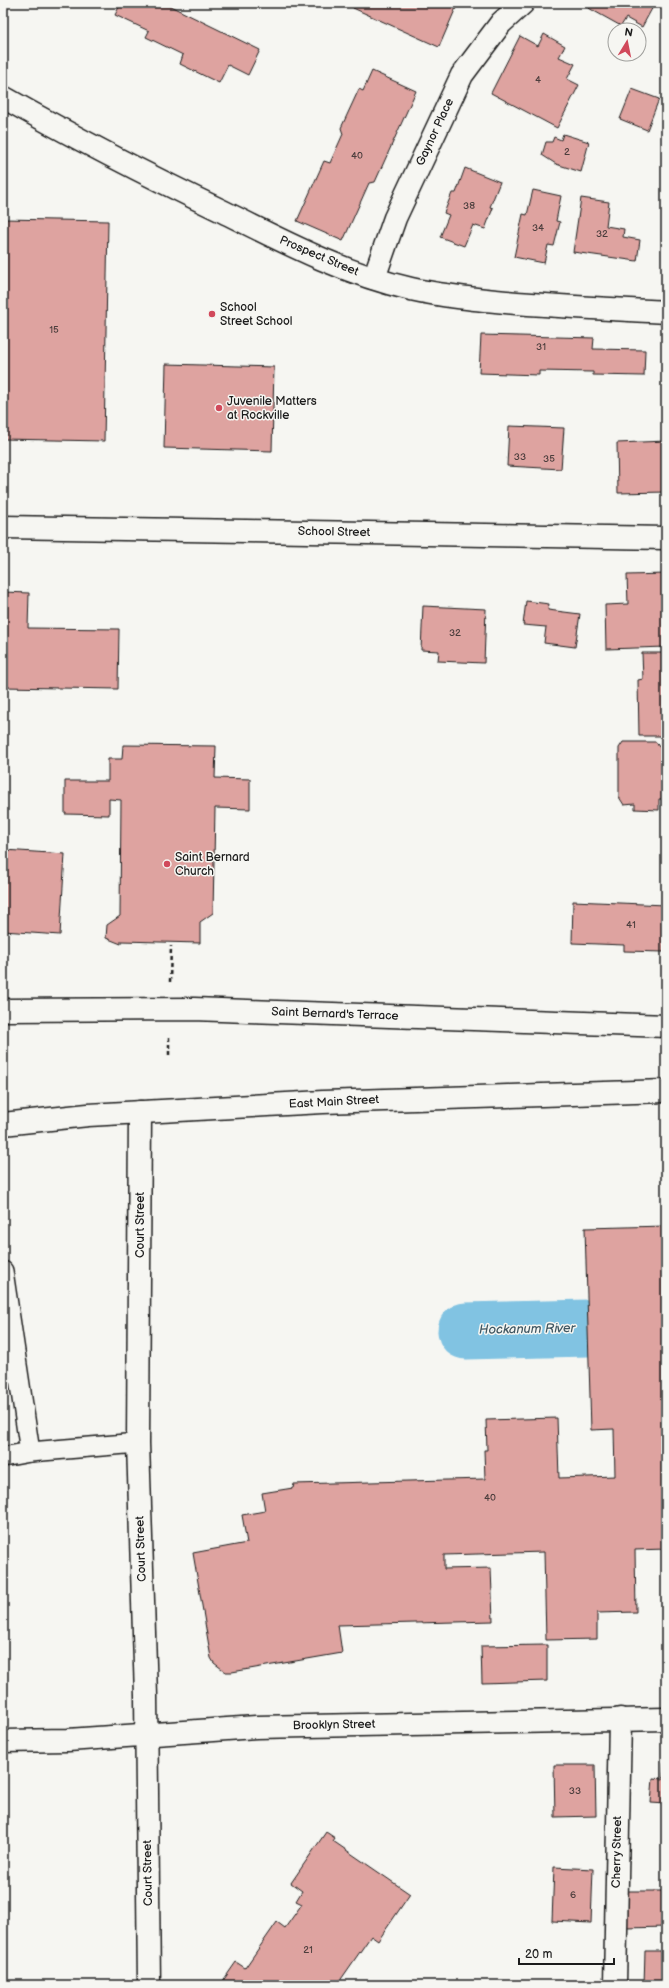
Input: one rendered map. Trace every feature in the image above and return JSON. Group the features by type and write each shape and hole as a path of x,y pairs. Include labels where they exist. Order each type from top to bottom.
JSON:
{"street":[{"name":"Gaynor Place","path":"374,278 395,218 462,75 501,23 523,3"},
{"name":"Prospect Street","path":"3,97 88,145 288,244 335,264 374,278 411,289 471,298 566,307 666,312"},
{"name":"School Street","path":"3,527 666,538"},
{"name":"Saint Bernard's Terrace","path":"3,1010 194,1009 666,1026"},
{"name":"East Main Street","path":"3,1124 74,1116 415,1098 666,1091"},
{"name":"Court Street","path":"140,1112 138,1443 146,1734 149,1985"},
{"name":"Brooklyn Street","path":"3,1741 68,1740 256,1727 666,1719"},
{"name":"Cherry Street","path":"615,1985 620,1720"}],"lane":[{"path":"3,1271 30,1452"},
{"path":"3,1457 30,1452 138,1443"}],"path":[{"path":"170,988 171,946"},
{"path":"169,1032 169,1056"}],"building":[{"path":"121,3 164,3 260,50 248,75 228,65 219,83 180,64 183,55 146,37 149,31 115,15"},
{"path":"355,3 458,3 439,47 353,8"},
{"path":"587,3 655,3 645,22 633,22 626,18 624,22 614,22 585,6"},
{"path":"544,34 565,46 559,57 575,64 567,79 579,85 557,128 491,93 520,36 538,46"},
{"path":"372,71 416,91 375,182 369,183 343,241 297,221 324,161 330,163 343,134 341,128 359,89 363,91"},
{"path":"632,89 659,99 647,130 620,119"},
{"path":"563,134 589,142 581,172 556,164 542,155 546,142 552,142 554,137 561,140"},
{"path":"465,168 500,182 490,207 493,208 485,229 473,225 464,246 440,237 449,215 444,213 452,193 456,193"},
{"path":"533,190 561,196 556,221 560,222 554,246 548,245 544,263 514,257 523,214 527,215"},
{"path":"581,198 609,202 606,226 624,229 623,237 640,240 637,261 573,252"},
{"path":"3,219 108,221 104,441 3,439"},
{"path":"481,335 594,338 593,349 645,350 644,376 593,375 593,372 539,371 539,375 479,373"},
{"name":"Juvenile Matters at Rockville","path":"166,364 274,367 272,451 164,448"},
{"path":"509,426 564,428 561,469 507,466"},
{"path":"666,441 666,492 618,493 617,443"},
{"path":"666,574 666,647 606,649 605,605 628,604 627,575"},
{"path":"3,592 29,593 28,628 119,629 118,689 3,687"},
{"path":"526,601 549,604 548,610 580,614 575,647 544,643 546,627 523,625"},
{"path":"423,606 486,609 484,663 438,661 439,651 421,650"},
{"path":"642,653 666,653 666,736 639,736 638,680 643,679"},
{"path":"623,742 656,742 659,747 666,747 666,799 659,799 659,810 635,809 635,804 624,805 619,797 619,748"},
{"name":"Saint Bernard Church","path":"123,745 216,746 215,778 250,779 250,809 215,808 213,913 200,922 200,943 121,941 121,944 106,938 107,925 120,916 121,800 109,799 109,815 65,814 65,781 108,781 108,759 122,759"},
{"path":"4,850 65,854 60,935 3,931"},
{"path":"573,901 666,905 666,946 664,945 664,952 624,951 624,945 572,943"},
{"path":"666,1226 666,1549 635,1550 636,1612 597,1613 597,1639 546,1640 544,1552 444,1555 444,1569 491,1568 493,1621 338,1625 342,1653 232,1672 226,1672 214,1663 211,1658 193,1553 247,1543 242,1515 265,1511 262,1493 293,1488 294,1484 485,1479 484,1450 487,1450 486,1420 557,1418 559,1478 615,1476 614,1429 591,1430 585,1228"},
{"path":"547,1645 547,1681 482,1683 481,1646"},
{"path":"664,1763 666,1763 666,1804 651,1803 653,1778 663,1779"},
{"path":"554,1765 595,1765 596,1816 555,1817"},
{"path":"326,1832 335,1838 333,1841 410,1894 378,1941 371,1936 337,1985 220,1985 236,1962 245,1968 277,1922 285,1928 302,1904 296,1901 302,1891 291,1883"},
{"path":"554,1867 593,1869 591,1923 552,1921"},
{"path":"625,1891 666,1891 666,1927 626,1928"},
{"path":"645,1951 666,1951 666,1985 644,1985"}],"waterway":[{"name":"Hockanum River","path":"466,1331 588,1328"}],"place":[{"name":"School Street School","path":"212,314"},
{"name":"Juvenile Matters at Rockville","path":"219,408"},
{"name":"Saint Bernard Church","path":"167,864"}]}
